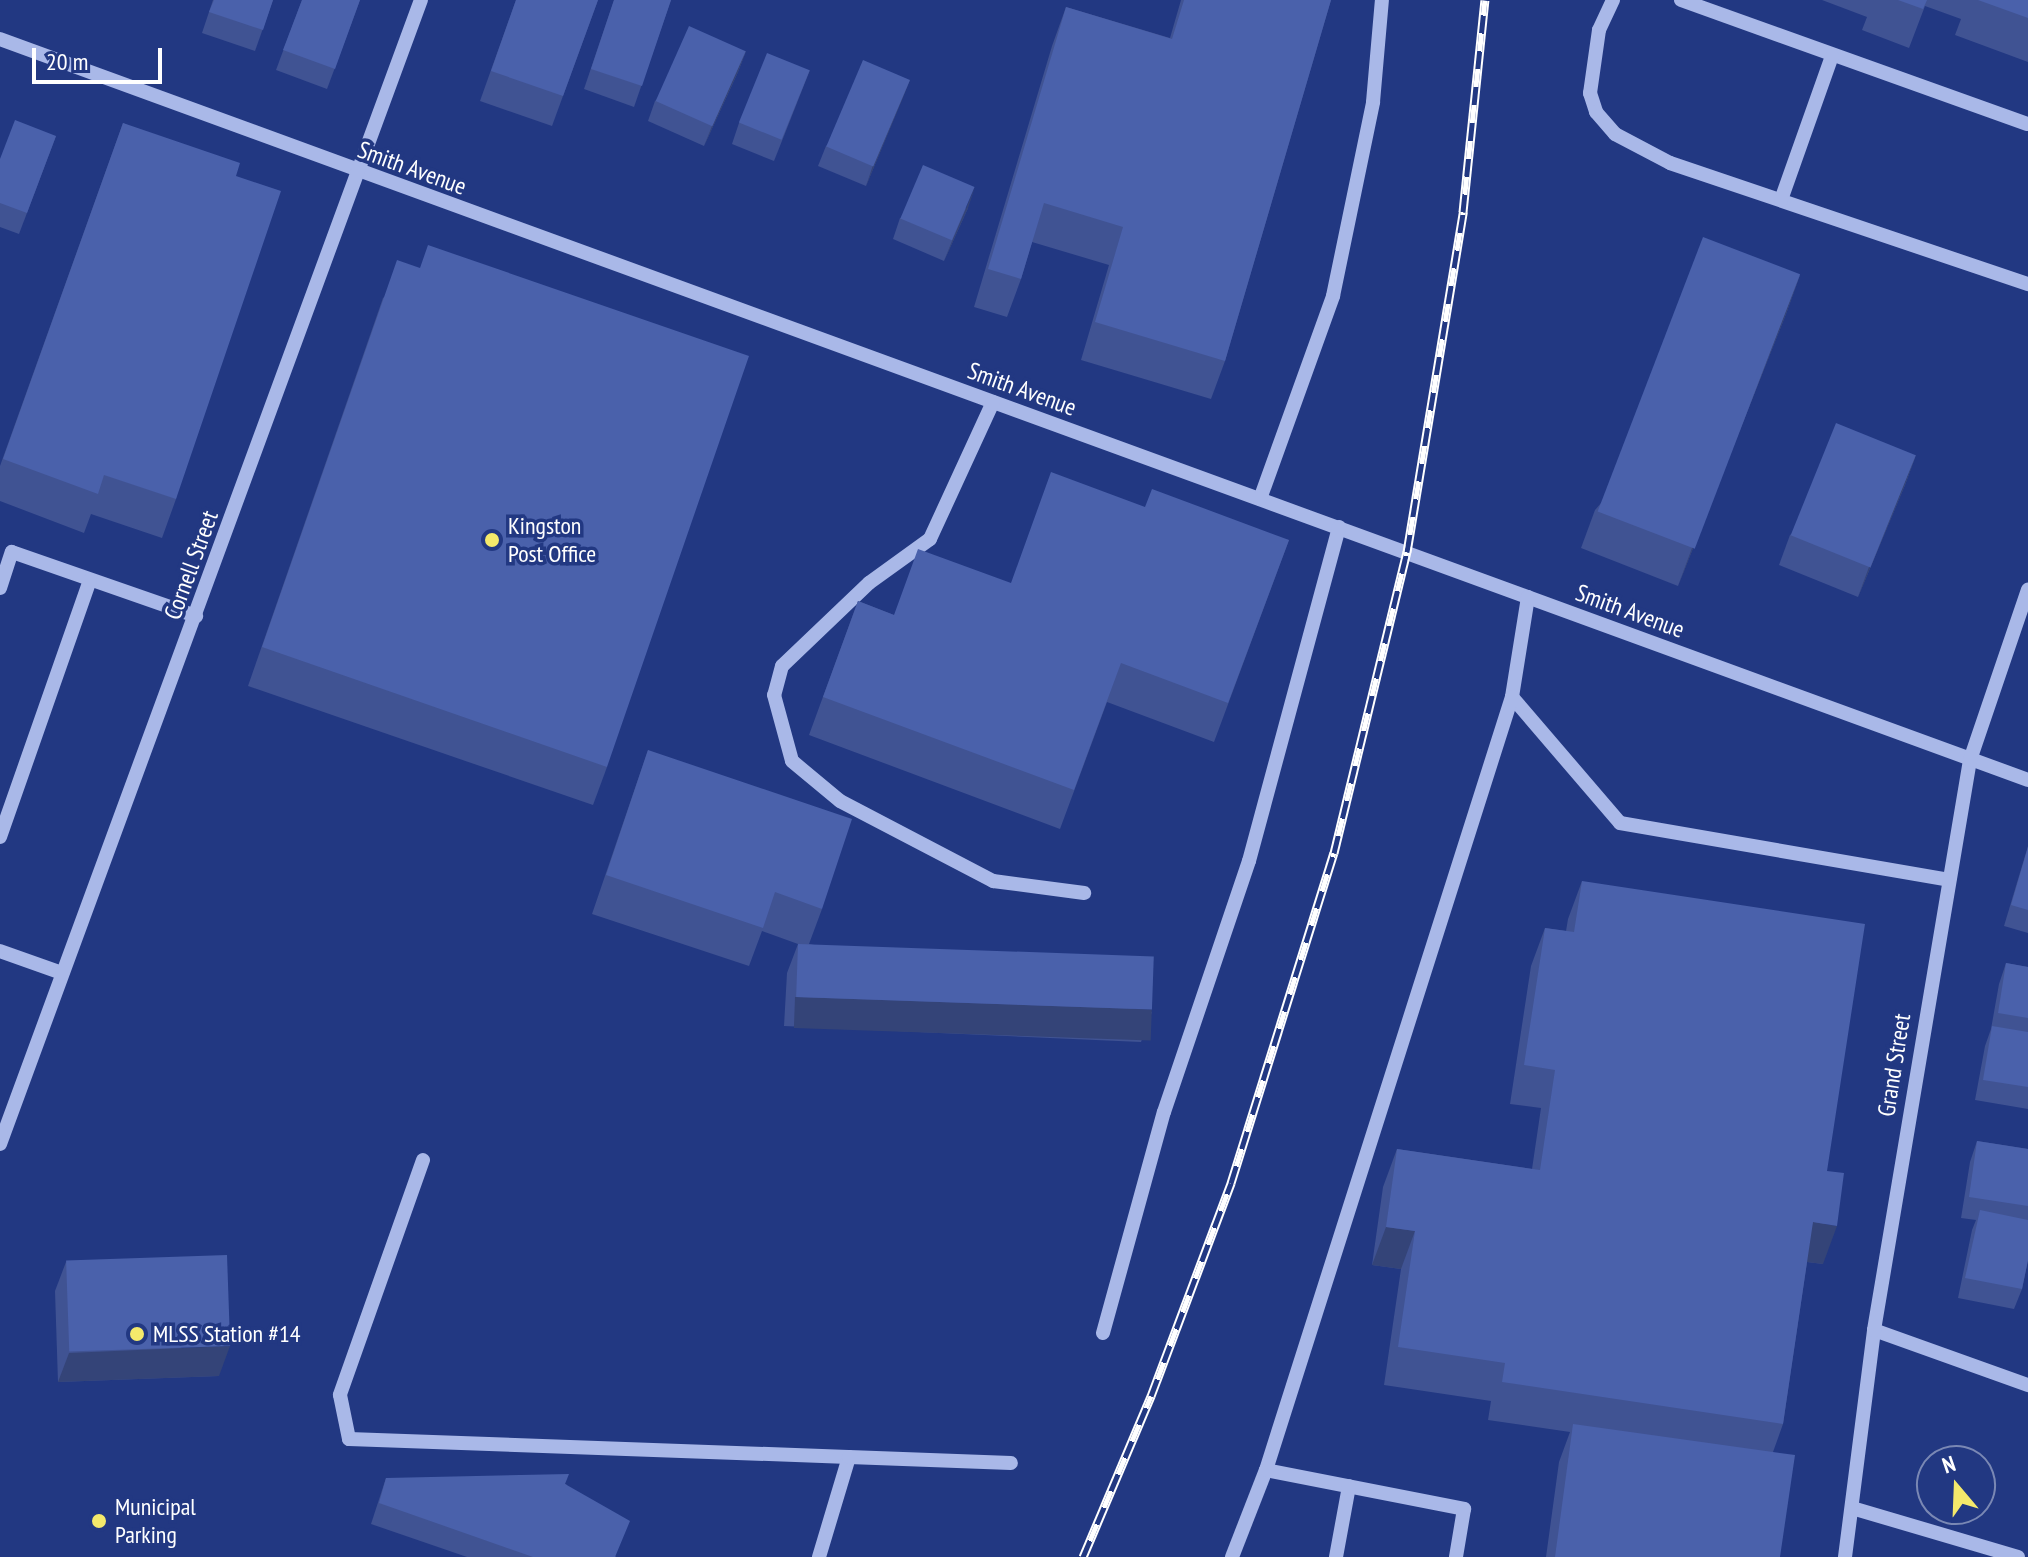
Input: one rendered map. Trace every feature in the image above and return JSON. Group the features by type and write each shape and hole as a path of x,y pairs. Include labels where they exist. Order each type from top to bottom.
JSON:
{"street":[{"name":"Cornell Street","path":"0,1144 421,0"},
{"path":"1260,499 1333,296 1373,102 1382,0"},
{"path":"1613,0 1599,30 1590,93 1615,134 1670,163 2028,284"},
{"path":"1681,0 2028,124"},
{"name":"Smith Avenue","path":"0,39 2028,780"},
{"path":"1781,200 1832,56"},
{"path":"993,402 930,539 869,583 782,666 774,695 792,761 840,801 993,881 1084,893"},
{"path":"1103,1333 1164,1112 1249,861 1339,527"},
{"path":"0,588 12,552 196,616"},
{"path":"0,837 90,580"},
{"name":"Grand Street","path":"1845,1557 1874,1330 1970,760 2028,590"},
{"path":"1232,1557 1266,1470 1512,697 1528,597"},
{"path":"1512,697 1620,823 1949,880"},
{"path":"0,951 62,973"},
{"path":"423,1160 340,1395 349,1439 1011,1463"},
{"path":"1874,1330 2028,1385"},
{"path":"819,1557 849,1457"},
{"path":"1266,1470 1464,1509 1456,1557"},
{"path":"1336,1557 1349,1486"},
{"path":"1852,1508 2018,1557"}],"building":[{"path":"214,0 273,0 263,30 209,12"},
{"path":"302,0 360,0 335,69 283,50"},
{"path":"516,0 598,0 563,96 491,71"},
{"path":"614,0 671,0 642,86 591,69"},
{"path":"1184,0 1331,0 1225,361 1095,322 1123,227 1044,203 1021,279 988,269 1066,7 1172,39"},
{"path":"1898,0 1927,0 1923,9"},
{"path":"1978,0 2028,0 2028,18"},
{"path":"689,26 746,51 712,126 656,101"},
{"path":"767,53 810,70 782,140 739,123"},
{"path":"863,60 910,80 873,166 826,147"},
{"path":"15,120 56,136 27,213 0,203 0,159"},
{"path":"123,123 240,163 236,176 281,191 176,499 104,475 98,494 3,459"},
{"path":"923,165 975,187 952,240 900,218"},
{"path":"1703,237 1800,274 1695,549 1598,511"},
{"name":"Kingston Post Office","path":"428,245 749,356 607,767 262,647 397,260 420,268"},
{"path":"1836,423 1916,455 1870,567 1791,535"},
{"path":"1051,472 1145,507 1152,489 1289,540 1228,703 1121,663 1074,790 823,697 858,601 894,615 918,549 1011,583"},
{"path":"648,750 852,819 822,909 775,892 763,928 606,875"},
{"path":"2028,847 2028,910 2011,905"},
{"path":"1582,881 1865,924 1827,1171 1844,1173 1837,1226 1813,1222 1783,1424 1502,1382 1505,1363 1398,1347 1415,1231 1386,1227 1397,1149 1540,1170 1555,1070 1524,1065 1545,928 1574,932"},
{"path":"798,944 1154,956 1152,1009 796,997"},
{"path":"2006,963 2028,967 2028,1018 1998,1013"},
{"path":"1992,1026 2028,1032 2028,1087 1983,1080"},
{"path":"1977,1141 2028,1149 2028,1206 1969,1197"},
{"path":"1980,1210 2028,1220 2028,1260 2022,1289 1965,1278"},
{"name":"MLSS Station #14","path":"227,1255 230,1346 69,1352 66,1261"},
{"path":"1573,1424 1795,1455 1780,1557 1555,1557"},
{"path":"569,1474 565,1484 630,1521 615,1557 533,1557 379,1503 386,1478"}],"railway":[{"path":"1083,1557 1151,1396 1231,1183 1334,853 1407,552 1463,212 1485,0"}],"place":[{"name":"Kingston Post Office","path":"492,540"},
{"name":"MLSS Station #14","path":"137,1334"},
{"name":"Municipal Parking","path":"99,1521"}]}
